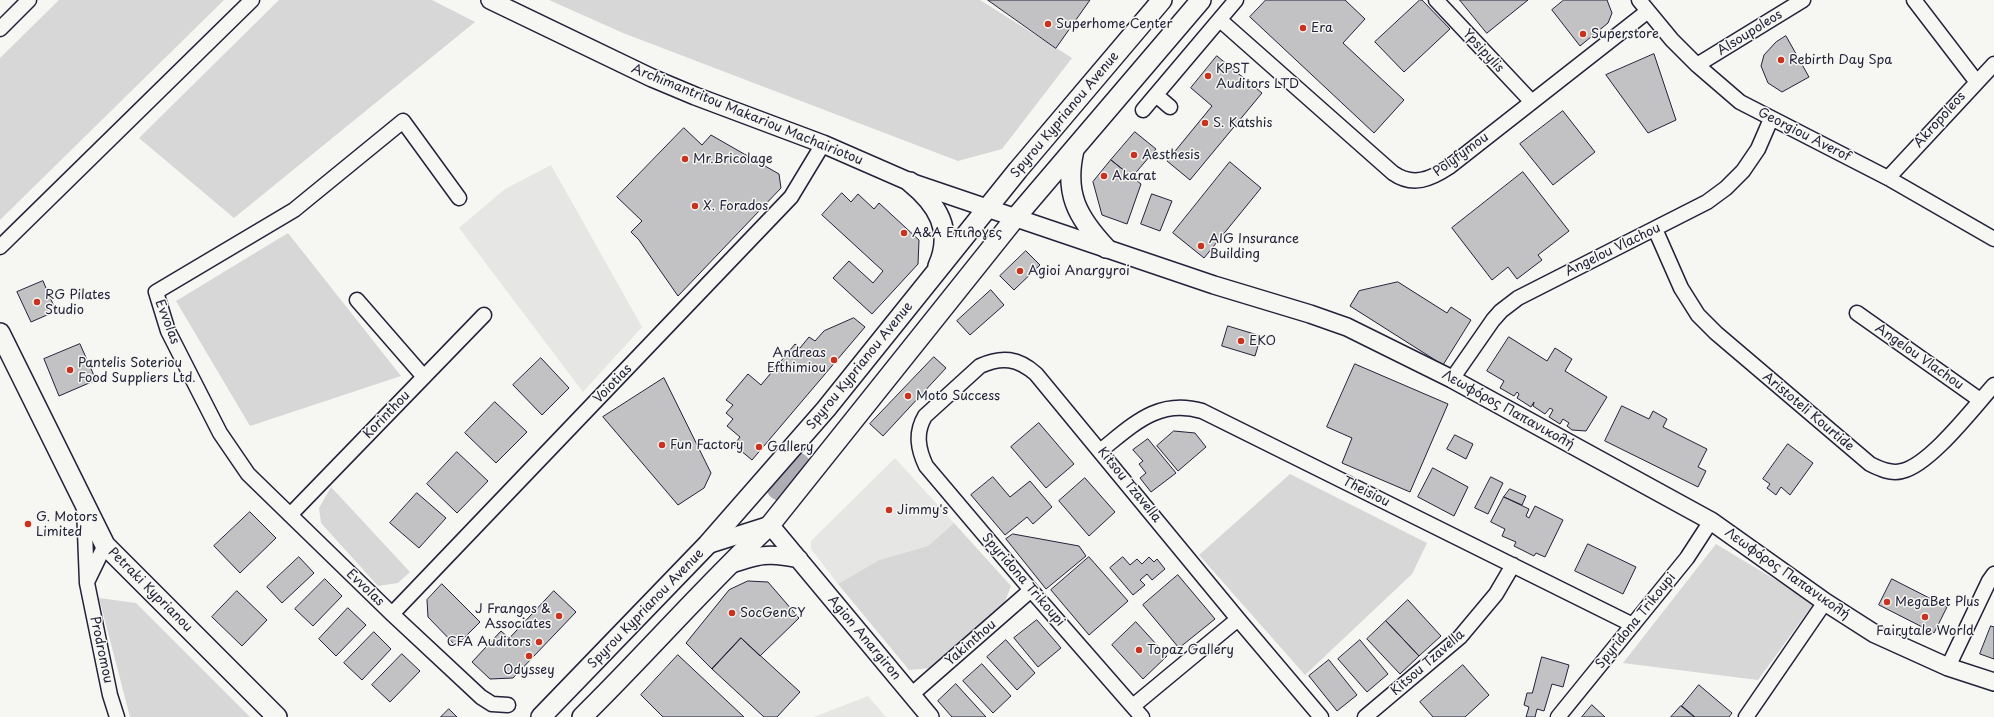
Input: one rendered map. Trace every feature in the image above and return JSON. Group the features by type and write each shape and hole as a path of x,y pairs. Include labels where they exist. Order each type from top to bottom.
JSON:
{"main road":[{"name":"Spyrou Kyprianou Avenue","path":"541,717 707,545 826,409 988,207 1162,0"},
{"path":"582,717 614,686 727,565 770,525 1016,217 1201,0"},
{"path":"1075,148 1070,177 1074,200 1089,229 1106,248"},
{"path":"910,182 930,200 941,221 943,244 940,259 935,272"},
{"name":"Petraki Kyprianou","path":"0,334 37,412 84,501 105,545 277,717"}],"street":[{"path":"0,29 29,0"},
{"path":"0,247 252,0"},
{"name":"Archimantritou Makariou Machairiotou","path":"490,0 666,84 823,144 910,182 988,207"},
{"path":"1143,110 1236,0"},
{"name":"Ypsipylis","path":"1436,0 1531,102"},
{"name":"Georgiou Averof","path":"1639,0 1697,65 1740,102 1770,119 1888,178 1994,239"},
{"name":"Alsoupoleos","path":"1697,65 1803,0"},
{"path":"1914,0 1976,81"},
{"name":"Polyfymou","path":"1220,20 1393,174 1407,181 1426,180 1449,167 1648,11"},
{"name":"Akropoleos","path":"1888,178 1976,81 1994,64"},
{"path":"1156,95 1170,107"},
{"name":"Angelou Vlachou","path":"1452,379 1486,329 1510,303 1526,292 1707,202 1734,181 1751,161 1770,119"},
{"name":"EvvoIas","path":"459,198 403,121 294,210 156,292 168,331 220,433 248,474 392,614 486,701 492,704 508,705"},
{"name":"Voiotias","path":"392,614 791,197 823,144"},
{"name":"Λεωφόρος Παπανικολή","path":"988,207 1214,286 1310,314 1347,327 1452,379 1711,522 1825,602 1875,634 1948,667 1994,682"},
{"name":"Aristoteli Kourtide","path":"1655,229 1681,288 1698,314 1716,333 1870,464 1882,471 1902,471 1918,464 1932,453 1994,385"},
{"path":"357,300 424,378"},
{"name":"Angelou Vlachou","path":"1857,313 1980,400"},
{"name":"Korinthou","path":"290,515 484,315"},
{"name":"Kitsou Tzavella","path":"918,435 921,424 931,409 980,366 989,362 1009,359 1020,362 1036,374 1238,619 1321,717"},
{"name":"Theisiou","path":"1100,451 1146,416 1177,406 1191,408 1214,416 1633,625"},
{"name":"Spyridona Trikoupi","path":"918,435 921,455 926,466 1031,590 1142,717"},
{"name":"Prodromou","path":"84,501 87,583 110,695 117,717"},
{"name":"Spyridona Trikoupi","path":"1558,717 1687,558 1711,522"},
{"path":"707,545 770,525"},
{"name":"Agion Anargiron","path":"770,525 930,717"},
{"path":"87,583 105,545"},
{"path":"727,565 765,554 778,554 799,559"},
{"name":"Kitsou Tzavella","path":"1365,717 1460,637 1496,594 1513,565"},
{"path":"1948,667 1989,581 1994,574"},
{"name":"Yakinthou","path":"911,695 1031,590"},
{"path":"1746,717 1825,602"},
{"path":"1133,706 1238,619"}],"shaded area":[{"path":"59,0 224,0 0,220 0,58"},
{"path":"279,0 432,0 475,22 234,218 139,138"},
{"path":"549,0 980,0 1072,58 1002,149 958,161 623,33"},
{"path":"551,165 642,327 583,392 459,228 505,189"},
{"path":"288,233 401,376 250,426 176,301"},
{"name":"Jimmy's","path":"895,458 954,523 928,546 879,560 838,584 811,549 811,541"},
{"path":"1290,474 1427,543 1412,574 1305,675 1199,555"},
{"path":"331,487 410,572 398,583 378,586 321,523 319,508"},
{"path":"954,523 1011,586 1004,604 931,668 909,670 838,584 879,560 928,546"},
{"path":"1716,544 1814,603 1758,680 1623,663"},
{"path":"99,598 136,603 250,717 130,717"},
{"path":"868,696 886,717 814,717"}],"building":[{"name":"Superhome Center","path":"988,0 1090,0 1056,48"},
{"path":"1266,0 1345,0 1365,19 1343,43 1404,100 1374,133 1250,17"},
{"path":"1420,0 1422,0 1450,29 1404,72 1375,42"},
{"path":"1460,0 1528,0 1487,33"},
{"name":"Superstore","path":"1564,0 1607,0 1612,13 1608,23 1580,46 1552,10"},
{"name":"Rebirth Day Spa","path":"1786,36 1809,77 1782,92 1768,83 1761,66 1764,55 1776,42"},
{"path":"1654,54 1676,120 1648,133 1606,75"},
{"path":"1217,56 1262,93 1190,180 1167,161 1212,106 1191,88"},
{"path":"1563,111 1595,152 1553,185 1520,144"},
{"name":"X. Forados","path":"684,128 702,145 711,135 779,174 781,188 678,296 639,240 631,232 642,221 617,197"},
{"name":"Aesthesis","path":"1135,132 1156,149 1132,177 1111,160"},
{"path":"1111,160 1141,184 1127,224 1102,215 1093,182"},
{"path":"1230,162 1261,188 1204,258 1173,233"},
{"path":"1523,172 1569,231 1538,255 1542,260 1517,279 1508,267 1492,280 1452,228"},
{"path":"842,193 851,202 858,194 874,209 879,203 919,240 918,264 872,314 833,278 849,261 873,283 883,271 822,215"},
{"path":"1152,194 1172,201 1160,231 1141,224"},
{"name":"Agioi Anargyroi","path":"1026,251 1040,265 1014,290 1000,276"},
{"name":"RG Pilates Studio","path":"43,281 56,311 31,322 17,292"},
{"path":"1398,282 1447,313 1451,307 1471,320 1443,365 1350,306 1359,291"},
{"path":"991,290 1004,305 970,335 957,321"},
{"path":"854,318 865,327 752,460 734,445 740,437 727,426 733,419 726,413 733,405 726,400 748,374 761,385 795,344 800,348 809,337 815,341 824,331"},
{"name":"EKO","path":"1228,326 1261,336 1255,356 1222,346"},
{"path":"1509,337 1547,361 1555,348 1572,359 1565,371 1607,397 1586,431 1572,430 1567,426 1569,423 1563,419 1560,424 1549,417 1553,410 1550,408 1545,414 1533,406 1534,402 1531,407 1517,398 1519,394 1517,392 1514,396 1500,388 1504,381 1487,371"},
{"name":"Pantelis Soteriou Food Suppliers Ltd.","path":"80,344 96,380 59,396 44,359"},
{"name":"Moto Success","path":"934,357 946,368 883,436 870,424"},
{"path":"541,358 569,388 542,415 513,385"},
{"path":"1355,364 1448,404 1410,492 1342,463 1352,438 1327,427"},
{"name":"Fun Factory","path":"664,378 711,473 704,488 678,505 603,417"},
{"path":"495,402 527,432 496,463 465,433"},
{"path":"1622,406 1649,419 1653,411 1667,419 1663,427 1707,449 1698,467 1706,471 1698,487 1605,441"},
{"path":"1039,423 1074,464 1046,488 1011,447"},
{"path":"1174,431 1195,433 1206,447 1178,471 1157,446"},
{"path":"1455,435 1473,444 1466,459 1447,449"},
{"path":"1148,439 1176,473 1151,492 1140,478 1146,473 1139,464 1143,461 1133,450"},
{"path":"1788,444 1813,463 1790,495 1781,487 1776,495 1767,488 1770,484 1763,479"},
{"path":"457,452 488,481 457,513 427,484"},
{"path":"1433,468 1468,487 1454,516 1418,497"},
{"path":"993,477 1010,497 1030,481 1052,507 1033,524 1027,517 1005,535 971,495"},
{"path":"1491,477 1503,483 1488,514 1475,508"},
{"path":"1085,478 1115,512 1089,536 1059,501"},
{"path":"1510,489 1526,496 1522,505 1504,497"},
{"path":"417,493 446,518 419,548 390,523"},
{"path":"1504,497 1529,509 1526,516 1529,518 1535,506 1563,520 1545,557 1536,553 1534,556 1514,546 1516,542 1502,536 1505,529 1491,522"},
{"path":"250,512 276,538 240,573 214,546"},
{"path":"1013,534 1079,546 1086,556 1046,589 1006,539"},
{"path":"1588,544 1636,567 1623,594 1575,571"},
{"path":"299,557 314,573 282,603 267,587"},
{"path":"1089,557 1128,601 1089,635 1051,590"},
{"path":"1123,557 1130,565 1137,559 1142,564 1149,557 1154,562 1157,559 1165,569 1152,580 1147,574 1140,580 1145,585 1133,595 1110,568"},
{"path":"1178,575 1215,619 1179,648 1143,605"},
{"path":"325,579 342,596 313,626 295,609"},
{"path":"1892,579 1947,607 1934,633 1879,605"},
{"path":"748,581 768,582 799,618 760,656 741,638 712,669 686,643 729,590"},
{"path":"442,584 480,622 456,646 428,617 427,600"},
{"path":"237,591 267,620 242,646 212,617"},
{"path":"554,591 576,612 513,678 490,679 472,662 501,631 509,638"},
{"path":"1408,600 1441,636 1419,656 1386,621"},
{"path":"348,608 366,625 336,656 319,639"},
{"path":"1037,620 1061,648 1038,667 1014,638"},
{"path":"1386,621 1419,656 1400,674 1367,639"},
{"name":"Topaz Gallery","path":"1136,622 1167,656 1143,679 1112,645"},
{"path":"1991,626 1994,627 1994,659 1980,654"},
{"path":"374,632 391,649 362,680 344,663"},
{"path":"741,638 800,692 777,717 764,717 712,669"},
{"path":"1006,640 1035,673 1017,690 987,657"},
{"path":"1360,640 1388,674 1367,692 1338,659"},
{"path":"402,654 420,671 390,702 372,685"},
{"path":"678,655 744,717 663,717 641,695"},
{"path":"1542,657 1569,665 1563,687 1552,684 1544,711 1537,709 1535,717 1526,717 1529,707 1524,705 1527,693 1532,693"},
{"path":"1329,660 1357,695 1337,711 1309,676"},
{"path":"982,664 1011,696 993,713 963,681"},
{"path":"1463,665 1489,695 1465,717 1433,717 1420,702"},
{"path":"956,684 986,717 952,717 938,701"},
{"path":"1699,685 1732,713 1729,717 1695,717 1682,706"},
{"path":"1592,705 1605,717 1582,717"},
{"path":"1681,706 1694,717 1671,717"},
{"path":"449,709 457,717 441,717"}],"waterway":[{"path":"781,486 796,467"}],"place":[{"name":"Superhome Center","path":"1048,24"},
{"name":"Era","path":"1303,28"},
{"name":"Superstore","path":"1583,34"},
{"name":"Rebirth Day Spa","path":"1781,60"},
{"name":"KPST Auditors LTD","path":"1208,76"},
{"name":"S. Katshis","path":"1205,123"},
{"name":"Aesthesis","path":"1134,155"},
{"name":"Mr.Bricolage","path":"685,159"},
{"name":"Akarat","path":"1104,176"},
{"name":"X. Forados","path":"695,206"},
{"name":"Α&Α Επιλογες","path":"904,233"},
{"name":"AIG Insurance Building","path":"1201,246"},
{"name":"Agioi Anargyroi","path":"1020,271"},
{"name":"RG Pilates Studio","path":"37,302"},
{"name":"EKO","path":"1241,341"},
{"name":"Andreas Efthimiou","path":"834,360"},
{"name":"Pantelis Soteriou Food Suppliers Ltd.","path":"70,370"},
{"name":"Moto Success","path":"908,396"},
{"name":"Fun Factory","path":"662,445"},
{"name":"Gallery","path":"759,447"},
{"name":"Jimmy's","path":"889,510"},
{"name":"G. Motors Limited","path":"28,524"},
{"name":"MegaBet Plus","path":"1887,602"},
{"name":"SocGenCY","path":"732,613"},
{"name":"J Frangos & Associates","path":"559,616"},
{"name":"Fairytale World","path":"1925,617"},
{"name":"CFA Auditors","path":"539,642"},
{"name":"Topaz Gallery","path":"1139,650"},
{"name":"Odyssey","path":"529,656"}]}
